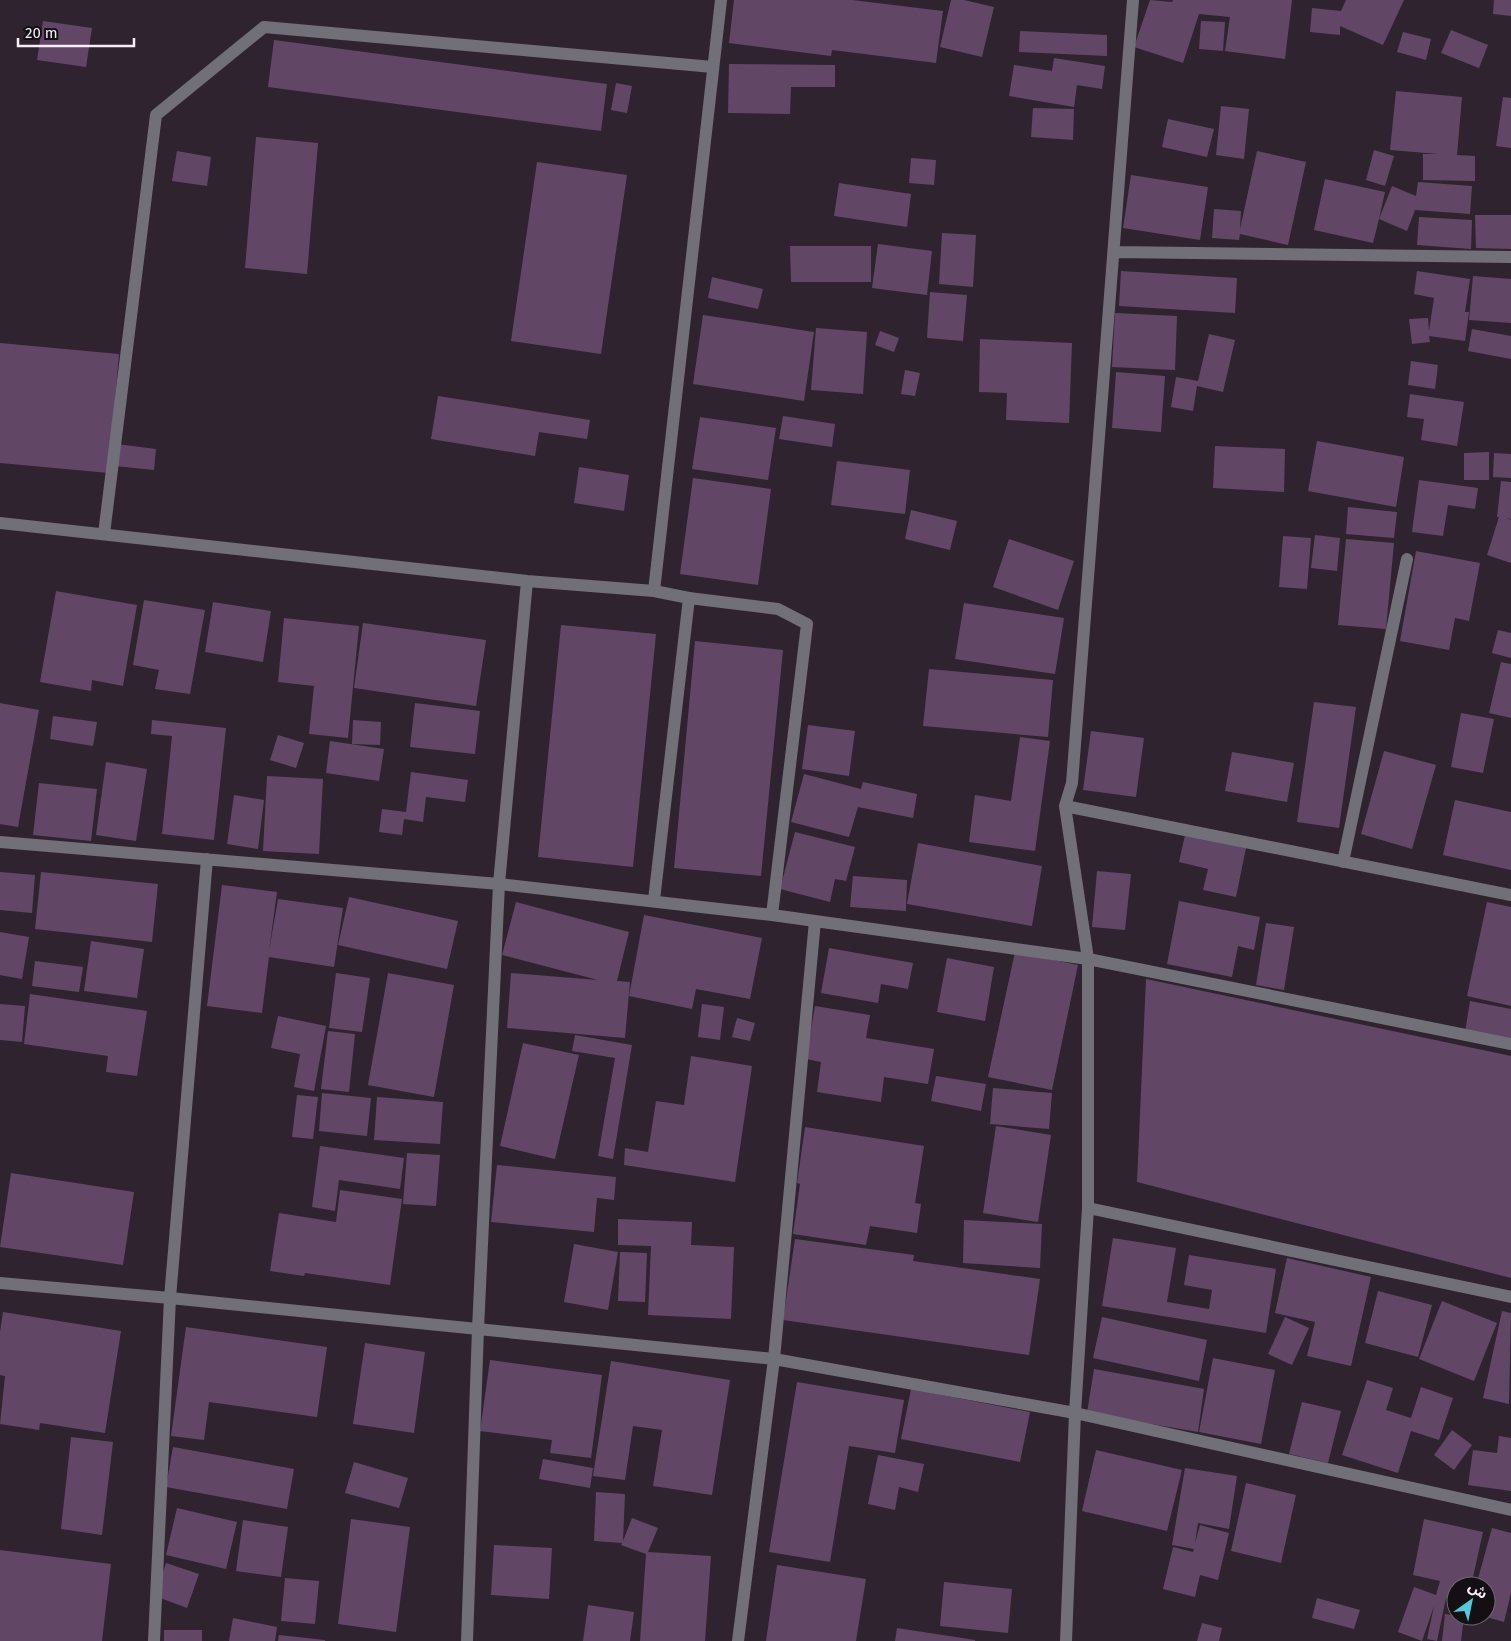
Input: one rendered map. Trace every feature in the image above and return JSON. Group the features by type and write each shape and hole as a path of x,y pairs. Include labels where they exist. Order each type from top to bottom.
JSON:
{"street":[{"path":"654,591 721,0"},
{"path":"1066,1641 1075,1413 1088,1208 1088,959 1066,806 1073,773 1133,0"},
{"path":"104,534 156,114 264,28 713,67"},
{"path":"1114,252 1511,256"},
{"path":"0,523 527,581 654,591 689,598 778,610 807,624 772,915"},
{"path":"1343,862 1407,559"},
{"path":"467,1641 478,1329 499,884 527,581"},
{"path":"654,900 689,598"},
{"path":"1066,806 1511,895"},
{"path":"0,842 499,884 654,900 772,915 1088,959 1511,1044"},
{"path":"154,1641 170,1298 207,859"},
{"path":"738,1641 774,1359 814,921"},
{"path":"1088,1208 1511,1297"},
{"path":"0,1283 170,1298 774,1359 1075,1413 1511,1510"}],"building":[{"path":"734,0 852,0 943,11 936,63 832,50 831,56 729,43"},
{"path":"951,0 964,0 994,7 982,57 940,47"},
{"path":"1150,0 1172,2 1173,0 1292,0 1285,59 1225,51 1230,17 1199,14 1183,63 1134,47"},
{"path":"1346,0 1404,0 1383,45 1340,26 1340,35 1310,32 1312,8 1341,11"},
{"path":"1494,0 1511,0 1511,16 1493,14"},
{"path":"43,21 92,28 86,67 37,60"},
{"path":"1201,21 1225,22 1223,51 1199,49"},
{"path":"1451,30 1488,45 1479,68 1441,53"},
{"path":"1020,31 1107,35 1107,56 1019,52"},
{"path":"1403,32 1431,39 1426,60 1397,52"},
{"path":"274,40 607,84 601,131 268,87"},
{"path":"1054,58 1105,66 1102,89 1077,85 1074,107 1009,96 1014,65 1052,71"},
{"path":"729,64 835,65 835,87 791,87 790,114 728,113"},
{"path":"616,83 632,86 627,113 611,110"},
{"path":"1396,91 1462,97 1457,155 1475,156 1475,181 1423,180 1423,154 1438,154 1390,150"},
{"path":"1503,97 1511,98 1511,148 1496,146"},
{"path":"1221,106 1249,109 1244,159 1216,155"},
{"path":"1033,108 1074,109 1073,140 1031,137"},
{"path":"1168,119 1214,129 1207,157 1162,147"},
{"path":"256,137 318,143 307,274 245,268"},
{"path":"1374,150 1394,156 1385,186 1366,180"},
{"path":"177,151 211,157 207,186 172,181"},
{"path":"1257,151 1306,162 1288,245 1240,234 1239,240 1212,238 1214,209 1241,211 1240,229"},
{"path":"911,158 936,160 934,185 909,183"},
{"path":"537,162 627,175 601,354 511,341"},
{"path":"1131,175 1208,187 1200,240 1123,228"},
{"path":"1325,179 1385,192 1373,243 1314,230"},
{"path":"1418,182 1472,186 1470,214 1415,210 1407,231 1379,219 1392,186 1416,196"},
{"path":"839,183 911,194 907,227 834,216"},
{"path":"1475,215 1511,215 1511,249 1476,248"},
{"path":"1419,217 1472,220 1471,249 1417,245"},
{"path":"942,233 976,235 973,287 939,284"},
{"path":"878,244 932,251 927,295 872,288"},
{"path":"790,246 871,246 871,282 791,282"},
{"path":"1121,271 1237,278 1235,313 1119,306"},
{"path":"1417,271 1470,279 1465,312 1469,312 1465,341 1429,336 1430,342 1412,344 1409,319 1428,318 1429,331 1434,298 1414,294"},
{"path":"1473,276 1511,279 1511,323 1469,320"},
{"path":"712,277 763,289 758,309 708,298"},
{"path":"930,292 967,295 963,341 927,338"},
{"path":"1115,313 1177,316 1175,370 1112,367"},
{"path":"703,315 814,332 804,401 693,384"},
{"path":"816,328 867,332 863,394 811,390"},
{"path":"1472,329 1511,336 1511,359 1468,351"},
{"path":"880,331 899,338 894,352 875,345"},
{"path":"1209,334 1235,340 1223,392 1197,386 1193,411 1171,407 1176,377 1198,381"},
{"path":"980,339 1072,343 1069,423 1006,420 1007,393 979,392"},
{"path":"0,343 119,354 109,473 0,463"},
{"path":"1411,361 1438,365 1435,389 1408,385"},
{"path":"905,370 920,373 915,396 901,394"},
{"path":"1116,372 1165,376 1161,432 1112,428"},
{"path":"1410,394 1464,402 1457,446 1421,440 1424,419 1407,417"},
{"path":"438,396 590,420 587,439 539,432 535,456 431,439"},
{"path":"783,416 835,424 832,447 779,439"},
{"path":"700,417 776,428 768,480 692,469"},
{"path":"1317,441 1404,457 1396,507 1308,491"},
{"path":"117,444 156,449 154,470 115,466"},
{"path":"1215,446 1285,449 1284,492 1213,488"},
{"path":"1489,452 1489,480 1464,480 1464,453"},
{"path":"1494,453 1511,454 1511,478 1493,477"},
{"path":"837,461 910,470 905,514 831,505"},
{"path":"579,467 629,475 624,511 574,503"},
{"path":"693,478 771,489 758,585 680,574"},
{"path":"1419,480 1478,488 1475,509 1448,505 1443,536 1412,532"},
{"path":"1501,481 1511,482 1511,519 1507,518 1511,520 1511,563 1487,555 1499,517 1497,517"},
{"path":"1348,507 1397,512 1394,538 1346,534"},
{"path":"911,510 957,521 950,550 905,539"},
{"path":"1315,535 1340,538 1337,571 1311,568"},
{"path":"1283,536 1311,538 1307,589 1279,587"},
{"path":"1009,539 1074,561 1058,610 993,587"},
{"path":"1346,539 1394,543 1386,629 1338,625"},
{"path":"1416,551 1480,563 1469,621 1455,618 1449,650 1400,641"},
{"path":"56,591 137,605 123,686 92,680 91,691 40,682"},
{"path":"144,600 205,610 190,694 155,689 159,670 133,665"},
{"path":"213,602 271,611 263,662 205,652"},
{"path":"964,603 1064,618 1055,674 955,659"},
{"path":"284,618 359,626 348,738 309,734 314,686 278,682"},
{"path":"363,623 486,640 476,706 354,688"},
{"path":"561,625 656,634 633,867 538,857"},
{"path":"1498,630 1511,633 1511,658 1492,653"},
{"path":"695,641 783,650 761,876 674,868"},
{"path":"1501,662 1511,664 1511,718 1489,713"},
{"path":"929,669 1053,680 1048,737 923,726"},
{"path":"1314,702 1356,707 1339,828 1297,822"},
{"path":"0,703 39,710 18,827 0,824"},
{"path":"415,703 480,711 475,754 410,747"},
{"path":"1461,713 1494,719 1483,773 1451,767"},
{"path":"53,716 97,722 93,746 50,739"},
{"path":"152,720 226,728 214,840 162,834 172,736 151,734"},
{"path":"353,720 381,722 380,745 352,744"},
{"path":"808,725 855,731 849,776 802,769"},
{"path":"1091,731 1144,738 1136,797 1083,790"},
{"path":"278,735 304,743 296,768 270,760"},
{"path":"1020,737 1050,741 1035,851 969,842 975,795 1011,801"},
{"path":"330,741 384,749 379,781 326,773"},
{"path":"1384,751 1436,765 1412,849 1361,834"},
{"path":"1232,752 1294,763 1287,802 1225,791"},
{"path":"106,762 147,769 136,841 96,835"},
{"path":"411,772 468,780 465,802 426,797 423,822 404,819 402,835 379,832 382,809 406,812"},
{"path":"804,774 861,789 863,782 917,794 913,818 858,807 849,837 791,822"},
{"path":"267,776 323,779 319,854 263,851"},
{"path":"39,783 97,789 91,841 33,835"},
{"path":"234,795 264,800 258,849 227,844"},
{"path":"1455,800 1511,812 1511,870 1443,855"},
{"path":"795,832 855,847 846,881 835,879 830,902 780,889"},
{"path":"1185,835 1246,848 1236,897 1203,890 1208,869 1179,862"},
{"path":"918,843 1042,866 1032,926 907,904"},
{"path":"1097,871 1131,874 1125,930 1092,927"},
{"path":"0,872 35,875 32,913 0,910"},
{"path":"41,872 158,884 152,942 35,929"},
{"path":"853,876 907,880 906,911 850,907"},
{"path":"222,885 277,892 269,951 278,899 343,908 334,967 269,957 262,1013 207,1006"},
{"path":"349,897 458,921 447,969 338,945"},
{"path":"1179,901 1260,917 1254,950 1238,946 1232,977 1167,964"},
{"path":"516,902 629,932 617,981 630,982 625,1038 507,1028 511,973 598,980 502,955"},
{"path":"1487,902 1511,907 1511,1006 1467,996"},
{"path":"644,915 762,938 750,999 696,989 692,1009 629,996"},
{"path":"1266,923 1294,927 1284,990 1256,985"},
{"path":"0,932 29,937 22,979 0,975"},
{"path":"91,941 144,949 137,998 84,991"},
{"path":"829,948 913,963 908,989 881,984 878,1003 821,993"},
{"path":"1015,952 1078,965 1052,1090 988,1077"},
{"path":"947,958 994,967 985,1021 937,1012"},
{"path":"35,961 83,967 79,992 32,986"},
{"path":"336,973 370,978 362,1032 329,1028"},
{"path":"388,973 454,985 434,1097 368,1085"},
{"path":"1146,979 1511,1056 1511,1278 1137,1182"},
{"path":"30,994 147,1011 137,1076 106,1072 108,1056 24,1044"},
{"path":"1470,1001 1511,1009 1511,1040 1465,1032"},
{"path":"0,1004 25,1006 22,1042 0,1040"},
{"path":"702,1004 724,1007 720,1040 698,1037"},
{"path":"815,1006 870,1015 866,1038 934,1049 928,1084 884,1077 881,1102 817,1092 821,1062 806,1059"},
{"path":"278,1016 326,1026 314,1091 294,1087 300,1054 271,1048"},
{"path":"737,1018 755,1023 750,1041 732,1037"},
{"path":"328,1031 355,1034 349,1092 321,1089"},
{"path":"575,1035 632,1045 613,1159 598,1156 615,1058 572,1051"},
{"path":"523,1043 579,1055 555,1159 500,1146"},
{"path":"691,1056 752,1066 735,1182 624,1165 625,1148 648,1152 656,1101 684,1105"},
{"path":"936,1076 986,1084 981,1111 931,1101"},
{"path":"993,1088 1052,1093 1049,1129 990,1124"},
{"path":"322,1093 371,1098 367,1136 319,1131"},
{"path":"297,1095 318,1097 313,1139 292,1137"},
{"path":"377,1097 443,1102 440,1144 374,1140"},
{"path":"996,1126 1051,1135 1038,1222 983,1213"},
{"path":"805,1127 924,1146 915,1203 921,1204 917,1233 870,1226 866,1245 793,1234 800,1184 797,1183"},
{"path":"320,1146 404,1158 400,1189 339,1180 335,1211 312,1207"},
{"path":"407,1153 440,1155 436,1206 403,1204"},
{"path":"497,1165 616,1177 614,1200 597,1198 594,1232 491,1222"},
{"path":"11,1173 134,1192 123,1265 0,1247"},
{"path":"340,1190 402,1199 390,1285 305,1273 304,1276 270,1271 279,1213 336,1222"},
{"path":"618,1219 692,1222 691,1245 734,1247 731,1319 648,1315 651,1246 618,1245"},
{"path":"964,1220 1042,1224 1040,1268 963,1263"},
{"path":"1113,1238 1176,1248 1167,1302 1209,1309 1212,1290 1184,1285 1189,1255 1276,1269 1266,1333 1102,1306"},
{"path":"795,1239 914,1255 913,1261 1040,1279 1029,1355 783,1320"},
{"path":"574,1244 618,1252 608,1310 564,1302"},
{"path":"620,1252 647,1253 645,1302 618,1301"},
{"path":"1287,1258 1371,1277 1351,1366 1307,1356 1315,1322 1275,1313"},
{"path":"1378,1291 1432,1305 1418,1357 1365,1343"},
{"path":"1442,1301 1497,1323 1474,1381 1419,1359"},
{"path":"1502,1311 1511,1313 1509,1404 1483,1398"},
{"path":"3,1312 121,1331 105,1433 40,1423 39,1430 0,1424 5,1376 0,1375 0,1332"},
{"path":"1102,1317 1207,1340 1199,1381 1093,1358"},
{"path":"1285,1317 1309,1328 1292,1365 1268,1354"},
{"path":"186,1327 327,1347 317,1417 209,1402 204,1440 171,1436"},
{"path":"365,1343 425,1352 414,1433 353,1424"},
{"path":"1213,1358 1275,1370 1261,1444 1199,1432"},
{"path":"490,1360 602,1375 591,1458 550,1453 552,1440 480,1431"},
{"path":"611,1361 730,1380 712,1495 653,1486 662,1430 633,1426 625,1480 593,1476"},
{"path":"1094,1369 1204,1389 1198,1432 1087,1413"},
{"path":"1367,1380 1393,1388 1386,1410 1411,1418 1421,1387 1453,1398 1439,1440 1411,1431 1398,1473 1342,1455"},
{"path":"797,1382 904,1400 895,1453 849,1446 830,1562 769,1552"},
{"path":"911,1389 1030,1412 1020,1462 901,1439"},
{"path":"1302,1402 1341,1411 1328,1463 1289,1454"},
{"path":"1452,1430 1472,1445 1454,1470 1434,1455"},
{"path":"1499,1436 1511,1438 1511,1491 1468,1485 1473,1450 1497,1453"},
{"path":"71,1437 113,1442 102,1535 61,1529"},
{"path":"173,1447 294,1469 287,1509 166,1487"},
{"path":"1096,1450 1182,1470 1167,1531 1082,1511"},
{"path":"878,1455 924,1464 918,1492 899,1487 895,1510 868,1504"},
{"path":"543,1459 593,1468 590,1488 539,1479"},
{"path":"354,1462 408,1478 399,1508 345,1493"},
{"path":"1185,1468 1237,1476 1229,1529 1198,1523 1195,1543 1200,1525 1229,1533 1218,1580 1200,1575 1195,1597 1163,1589 1173,1547 1193,1552 1194,1549 1172,1545"},
{"path":"1246,1483 1296,1495 1281,1563 1231,1551"},
{"path":"596,1492 625,1494 623,1541 632,1518 658,1528 648,1552 711,1556 705,1641 640,1641 646,1554 621,1545 622,1543 594,1541"},
{"path":"177,1508 237,1522 226,1569 166,1555"},
{"path":"351,1519 410,1527 396,1632 338,1624"},
{"path":"1424,1519 1483,1532 1473,1576 1446,1576 1446,1598 1437,1641 1427,1639 1434,1606 1422,1641 1398,1632 1414,1587 1436,1595 1440,1581 1413,1575"},
{"path":"243,1520 288,1527 281,1577 236,1571"},
{"path":"1492,1528 1511,1533 1511,1593 1504,1622 1496,1620 1496,1576 1479,1576"},
{"path":"494,1545 552,1548 549,1599 491,1595"},
{"path":"0,1550 111,1564 102,1641 0,1641"},
{"path":"166,1563 199,1574 187,1608 155,1596"},
{"path":"777,1565 866,1579 856,1641 766,1641"},
{"path":"285,1578 319,1581 315,1624 281,1621"},
{"path":"944,1582 1012,1589 1008,1633 940,1626"},
{"path":"1317,1598 1360,1610 1354,1629 1312,1618"},
{"path":"588,1605 634,1612 630,1641 583,1641"},
{"path":"1445,1614 1446,1626 1463,1626 1461,1641 1442,1641"},
{"path":"233,1618 277,1627 275,1641 229,1641"},
{"path":"1202,1623 1222,1628 1219,1641 1197,1641"},
{"path":"897,1628 975,1640 975,1641 895,1641"},
{"path":"164,1630 202,1630 202,1641 164,1641"},
{"path":"279,1635 325,1640 325,1641 278,1641"}]}
